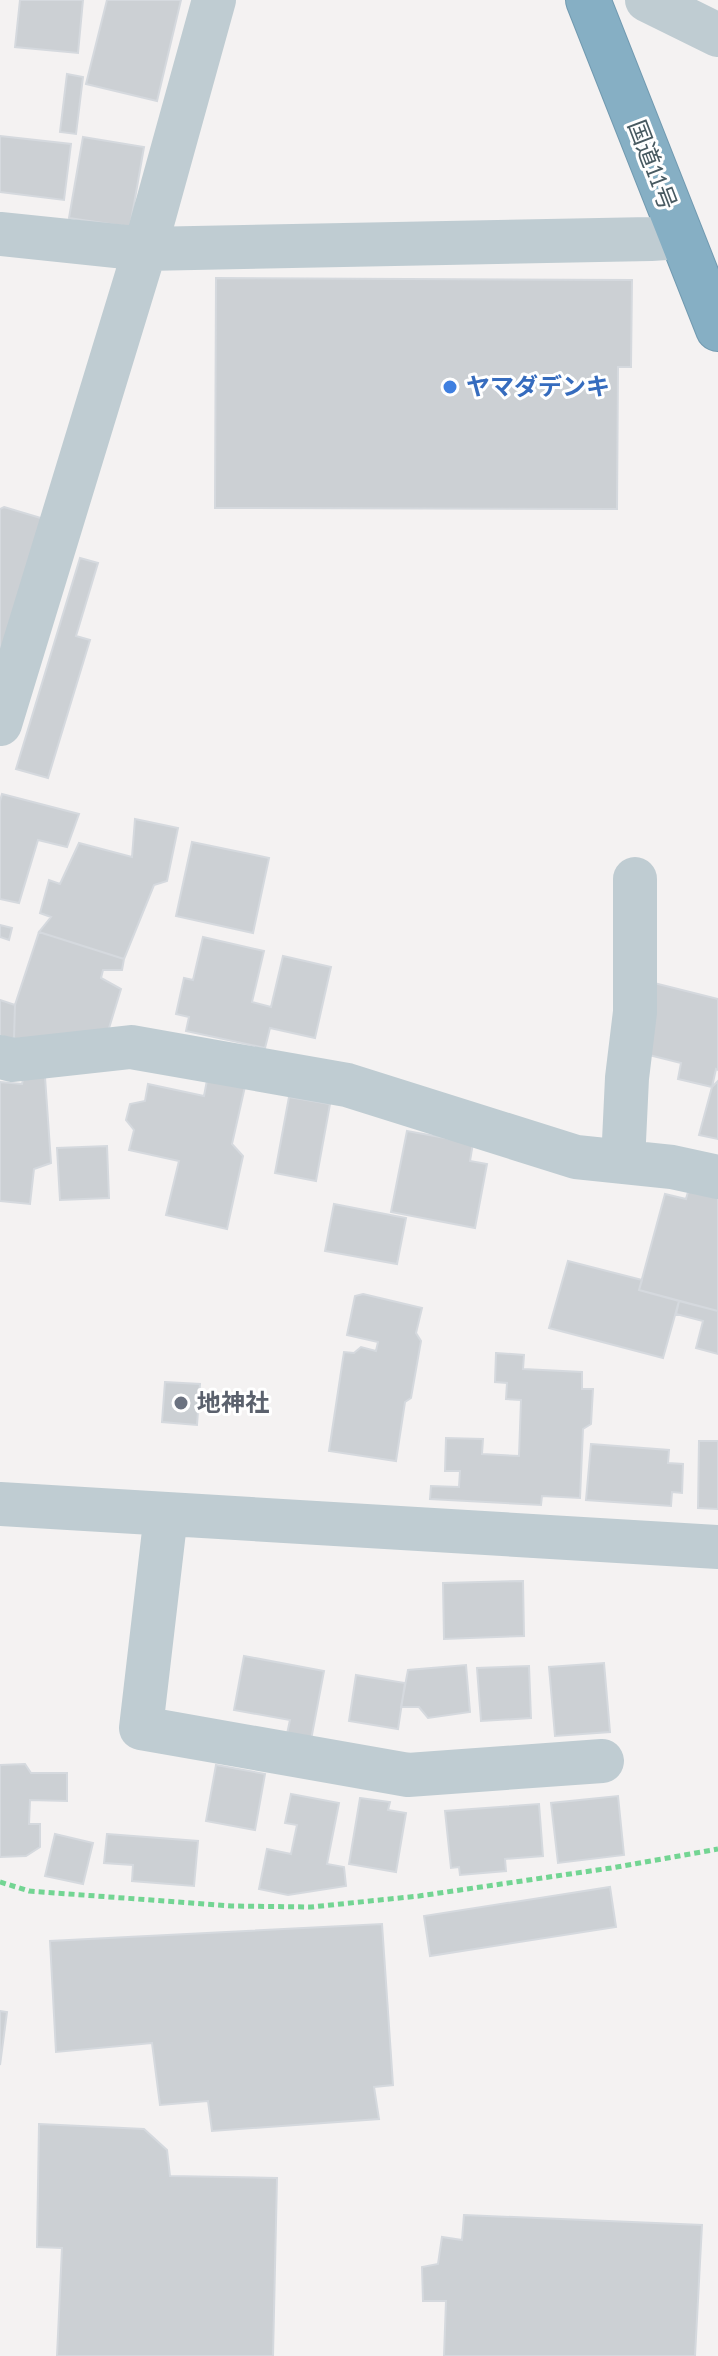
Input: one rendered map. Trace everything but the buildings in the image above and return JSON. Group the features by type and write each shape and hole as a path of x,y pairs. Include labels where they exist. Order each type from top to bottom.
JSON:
{"highway":[{"name":"国道11号","path":"588,0 718,329"}],"street":[{"path":"0,724 145,249 214,0"},
{"path":"647,0 718,35"},
{"path":"0,234 145,249 681,237"},
{"path":"623,1162 627,1078 635,1012 635,879"},
{"path":"0,1057 13,1060 131,1047 347,1085 576,1157 672,1167 718,1177"},
{"path":"0,1504 718,1547"},
{"path":"166,1514 141,1728 408,1775 602,1761"}],"path":[{"path":"0,1882 29,1891 231,1906 311,1907 419,1896 718,1849"}],"place":[{"name":"ヤマダデンキ","path":"450,387"},
{"name":"地神社","path":"181,1403"}]}
